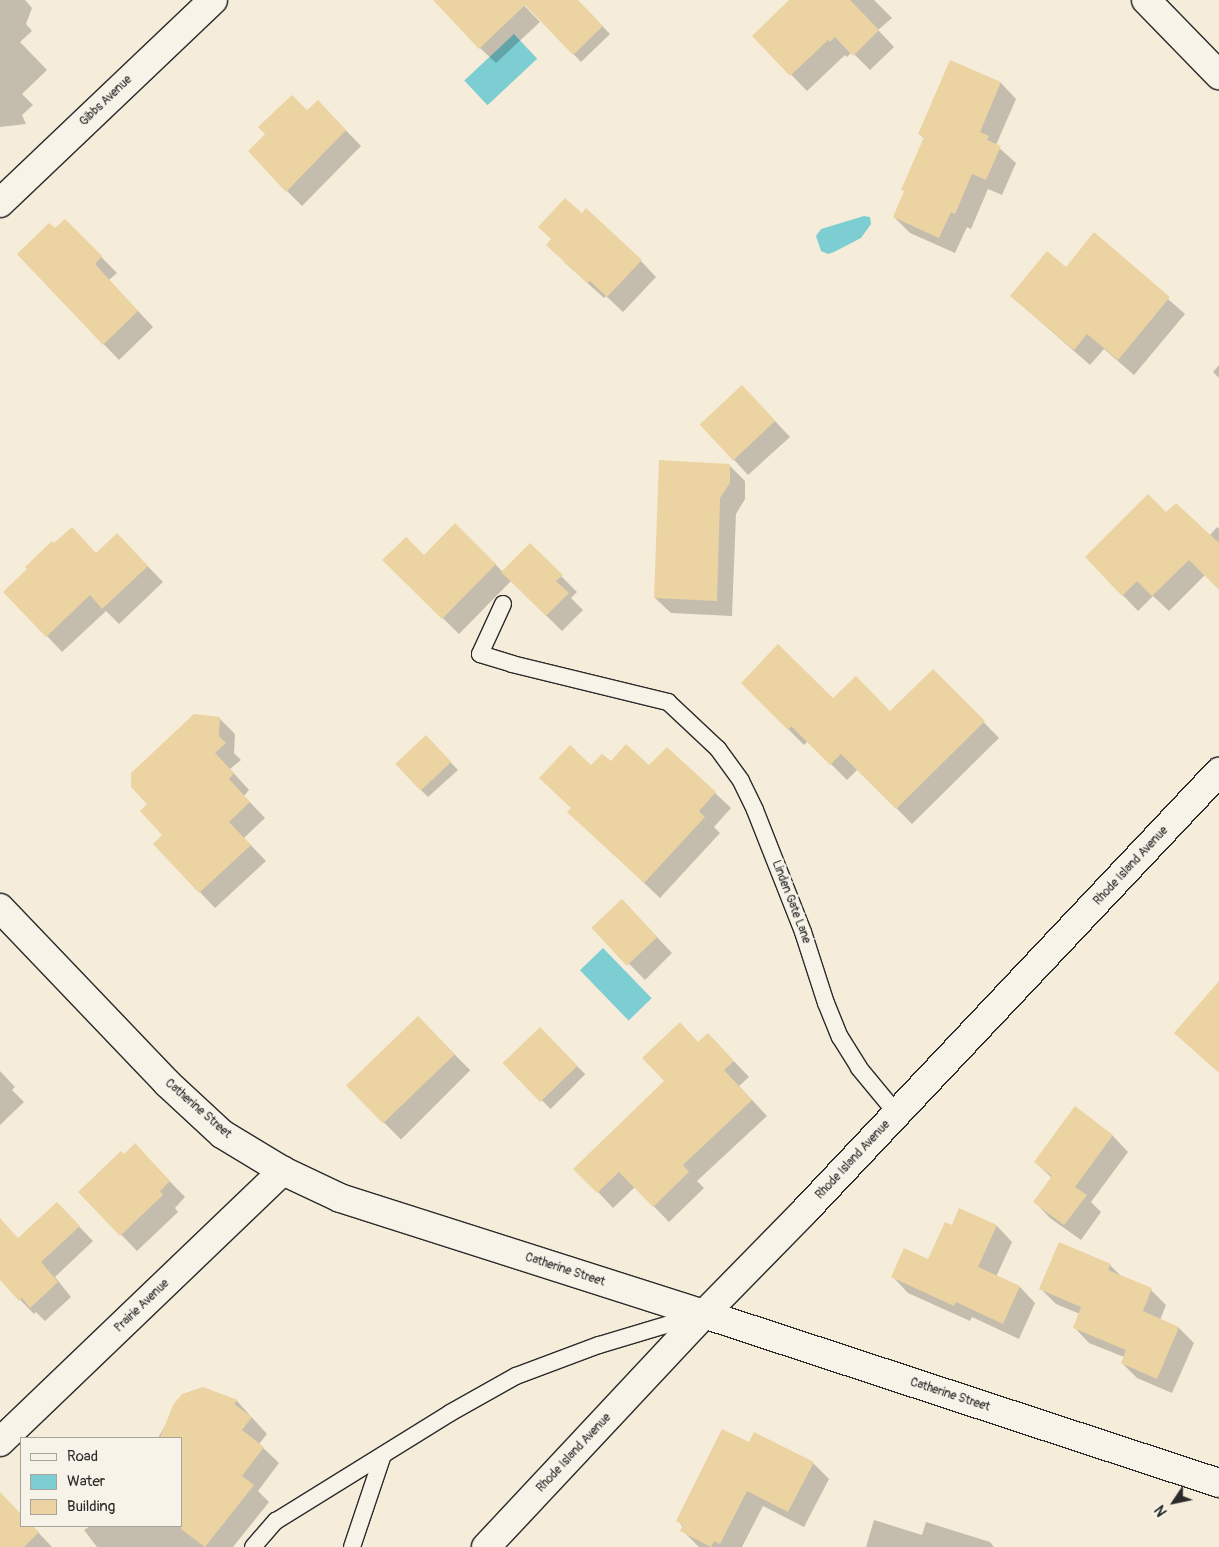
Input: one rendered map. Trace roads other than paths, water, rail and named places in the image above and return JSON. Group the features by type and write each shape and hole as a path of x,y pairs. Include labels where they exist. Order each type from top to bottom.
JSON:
{"street":[{"name":"Gibbs Avenue","path":"0,203 213,0"},
{"path":"1146,0 1219,75"},
{"name":"Rhode Island Avenue","path":"486,1547 704,1314 897,1114 1219,772"},
{"name":"Catherine Street","path":"0,908 167,1083 222,1134 283,1171 340,1198 704,1314 1219,1483"},
{"name":"Prairie Avenue","path":"0,1442 283,1171"}],"lane":[{"name":"Linden Gate Lane","path":"503,604 480,654 512,664 668,702 718,749 741,781 803,932 826,1003 840,1037 859,1068 897,1114"},
{"path":"253,1547 276,1521 516,1376 600,1345 704,1314"},
{"path":"352,1547 383,1455"}],"water":[{"path":"514,34 537,59 487,105 464,80"},
{"path":"864,216 870,217 871,224 861,238 828,254 821,251 816,236 821,229"},
{"path":"603,948 652,998 629,1021 580,970"}]}
